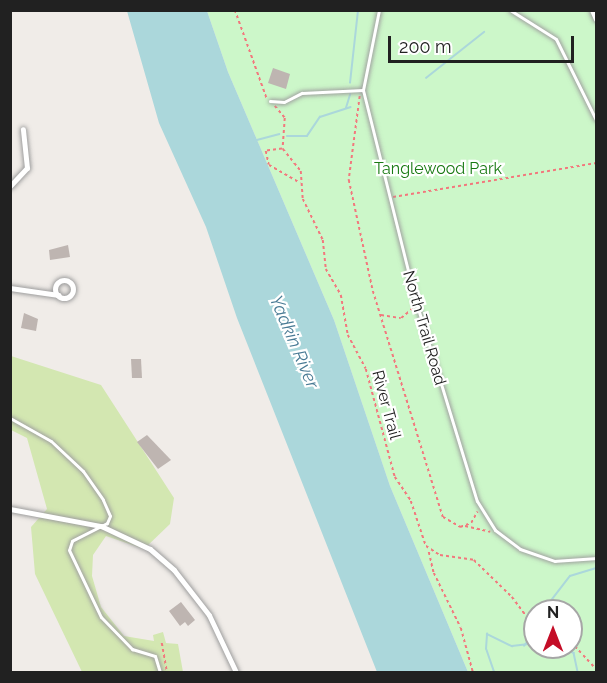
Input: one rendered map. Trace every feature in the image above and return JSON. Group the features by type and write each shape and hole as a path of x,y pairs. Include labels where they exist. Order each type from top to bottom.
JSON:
{"street":[{"path":"592,10 597,19"},
{"path":"10,186 27,168 22,129"},
{"path":"10,288 58,295"},
{"path":"10,508 101,526 141,543 174,570 217,626 236,672"}],"lane":[{"name":"North Trail Road","path":"379,10 363,90 416,302 477,501 500,535 520,549 555,561 597,558"},
{"path":"510,10 556,39 597,120"},
{"path":"270,101 284,102 302,93 363,90"},
{"path":"10,418 32,426 83,471 109,510 108,523 72,541 69,550 101,617 132,649 155,656 160,672"}],"path":[{"path":"235,10 261,91 285,118 283,149 266,151 269,165 301,185"},
{"path":"363,90 351,136 349,180 380,315 443,517 452,525 500,535"},
{"name":"River Trail","path":"283,149 298,166 308,213 324,244 328,274 341,295 348,335 366,369 395,477 411,501 429,551 432,570 461,628 472,672"},
{"path":"390,197 597,163"},
{"path":"380,315 401,318 416,302"},
{"path":"464,526 475,517 477,501"},
{"path":"429,551 474,560 512,597 523,612"},
{"path":"162,643 167,672"},
{"path":"583,654 597,669"}],"green space":[{"name":"Tanglewood Park","path":"207,11 596,11 596,672 468,672 390,486 334,320 228,72"},
{"path":"11,356 101,385 174,498 170,524 144,549 106,536 93,555 92,576 101,607 124,636 154,641 153,635 163,632 166,643 178,644 183,672 82,672 35,574 31,527 47,509 27,438 11,430"}],"water":[{"name":"Yadkin River","path":"127,11 207,11 228,72 334,320 390,486 468,672 377,672 237,318 206,227 159,123"}],"building":[{"path":"273,68 290,74 286,89 268,83"},
{"path":"68,245 70,257 50,260 49,250"},
{"path":"24,313 38,319 36,331 21,328"},
{"path":"131,359 141,359 142,378 132,378"},
{"path":"147,435 171,460 158,469 137,442"},
{"path":"181,602 195,620 188,626 185,622 180,626 169,611"}],"waterway":[{"path":"350,83 358,10"},
{"path":"426,78 484,32"},
{"path":"346,108 350,95"},
{"path":"287,136 307,136 320,117 350,107"},
{"path":"257,140 279,134"},
{"path":"552,599 570,576 596,568"},
{"path":"494,672 486,649 487,634 512,646 523,645"},
{"path":"575,659 578,672"}]}
